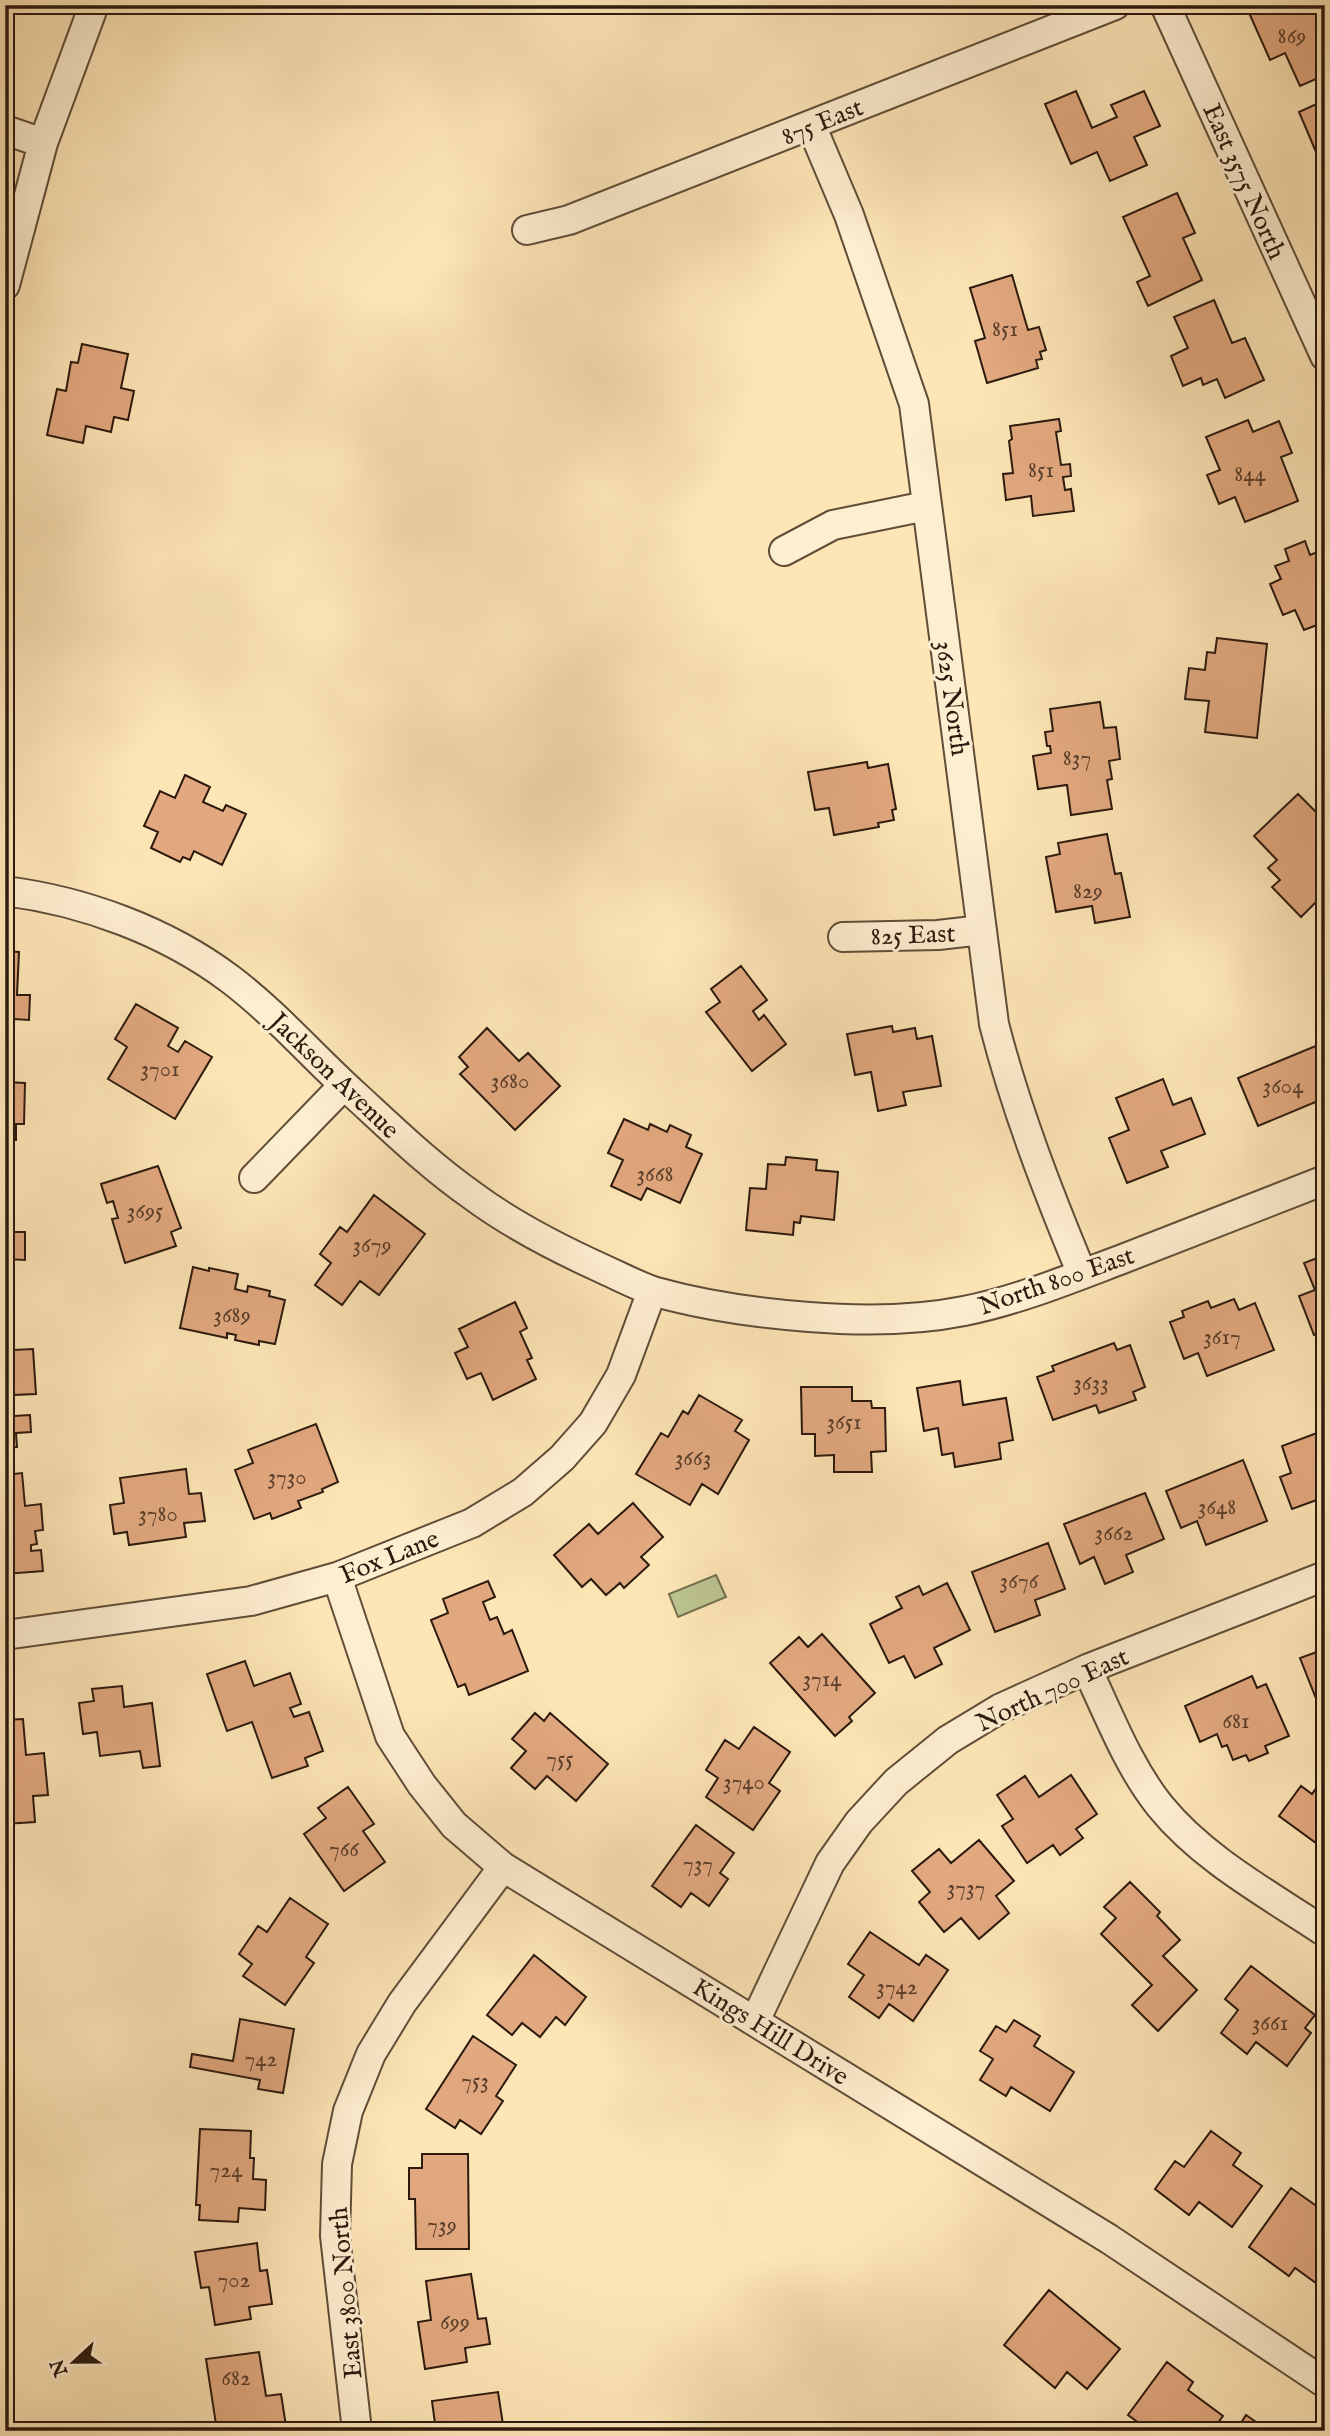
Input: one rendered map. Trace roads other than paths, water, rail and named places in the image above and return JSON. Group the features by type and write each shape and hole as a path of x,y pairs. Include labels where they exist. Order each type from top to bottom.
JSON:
{"street":[{"path":"5,285 43,143 94,5"},
{"name":"875 East","path":"527,230 569,220 1115,5"},
{"name":"East 3575 North","path":"1166,5 1325,356"},
{"name":"3625 North","path":"811,125 849,215 914,404 994,1024 1010,1085 1028,1138 1082,1274"},
{"path":"5,130 43,143"},
{"path":"784,551 833,525 926,506"},
{"name":"Jackson Avenue","path":"5,891 44,895 93,910 186,951 229,978 272,1014 411,1147 474,1197 529,1232 584,1261 652,1291"},
{"name":"825 East","path":"843,937 937,935 982,930"},
{"path":"254,1178 344,1085"},
{"name":"North 800 East","path":"652,1291 720,1307 775,1315 841,1319 961,1312 1009,1300 1082,1274 1325,1180"},
{"name":"Fox Lane","path":"5,1635 251,1601 337,1577 472,1523 523,1492 562,1458 593,1423 621,1375 652,1291"},
{"name":"North 700 East","path":"755,2021 830,1863 859,1822 896,1782 948,1740 1001,1708 1087,1669 1325,1576"},
{"name":"Kings Hill Drive","path":"337,1577 390,1736 422,1785 454,1825 503,1867 1110,2239 1325,2383"},
{"path":"1087,1669 1127,1753 1160,1805 1188,1835 1233,1871 1325,1932"},
{"name":"East 3800 North","path":"357,2431 335,2236 337,2164 348,2111 371,2054 402,2003 503,1867"}]}
